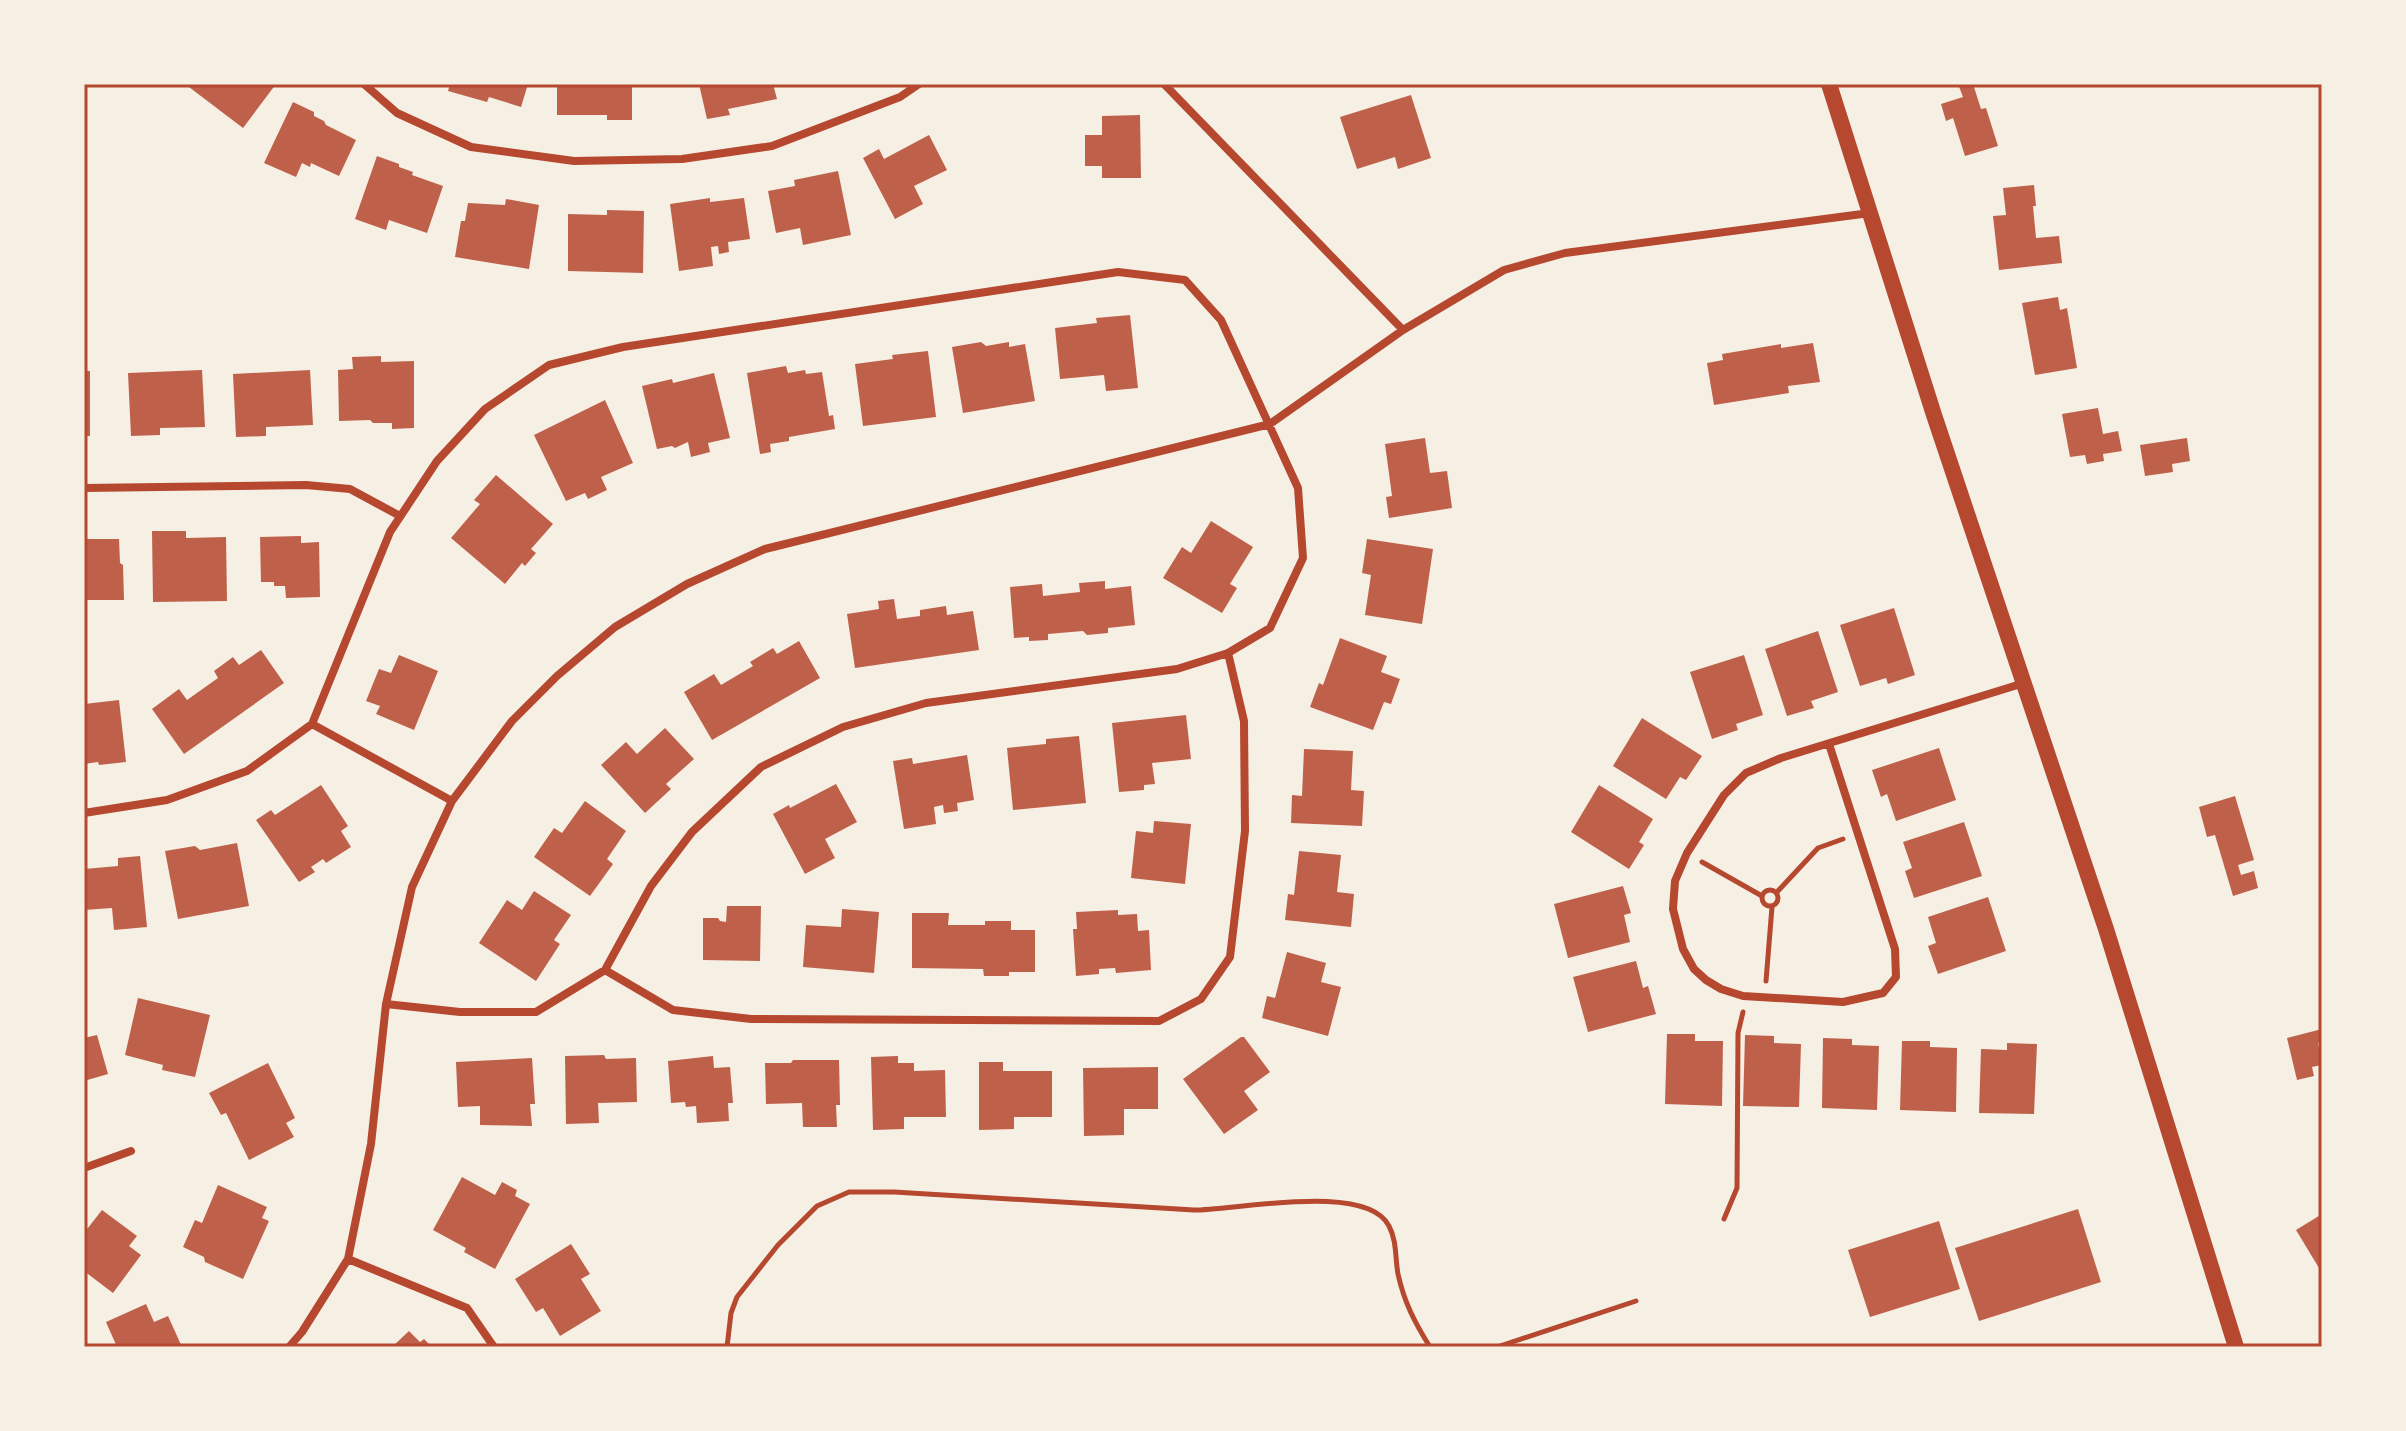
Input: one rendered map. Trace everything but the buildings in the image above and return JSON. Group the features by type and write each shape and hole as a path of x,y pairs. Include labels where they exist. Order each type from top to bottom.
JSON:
{"main road":[{"path":"1829,84 1934,415 2106,929 2236,1347"}],"street":[{"path":"364,84 397,113 471,147 574,161 682,159 772,146 900,97 919,84"},
{"path":"1164,84 1403,330"},
{"path":"289,1347 302,1332 348,1259 371,1144 386,1004 412,887 452,801 512,721 557,676 615,627 687,584 765,549 1270,424 1403,330 1504,270 1565,253 1870,213"},
{"path":"84,813 167,800 247,771 312,724 390,532 400,516 437,461 485,409 549,365 623,347 1118,272 1185,280 1221,320 1298,488 1303,558 1270,628 1228,653 1177,669 926,703 843,727 761,767 684,842 651,886 605,970 536,1012 460,1012 386,1004"},
{"path":"84,488 306,485 350,489 400,516"},
{"path":"605,970 673,1010 751,1019 1159,1021 1201,999 1230,957 1245,831 1244,721 1228,653"},
{"path":"1829,744 1895,949 1896,977 1883,993 1843,1002 1743,996 1721,989 1694,969 1683,949 1673,909 1675,881 1687,853 1724,795 1746,773 1781,758 2025,683"},
{"path":"312,724 452,801"},
{"path":"84,1168 131,1151"},
{"path":"348,1259 467,1308 494,1347"}],"path":[{"path":"1777,892 1818,848 1857,834"},
{"path":"1719,873 1762,896 1764,904 1772,907"},
{"path":"1762,896 1768,890 1777,892"},
{"path":"1764,997 1772,907 1779,901 1777,892"},
{"path":"1724,1219 1737,1188 1738,1033 1743,1021 1743,996"},
{"path":"727,1347 731,1313 737,1297 778,1245 817,1206 849,1192 894,1192 1194,1210 1310,1200 1350,1203 1372,1210 1388,1223 1405,1303 1430,1347"},
{"path":"1499,1346 1636,1301"}]}
